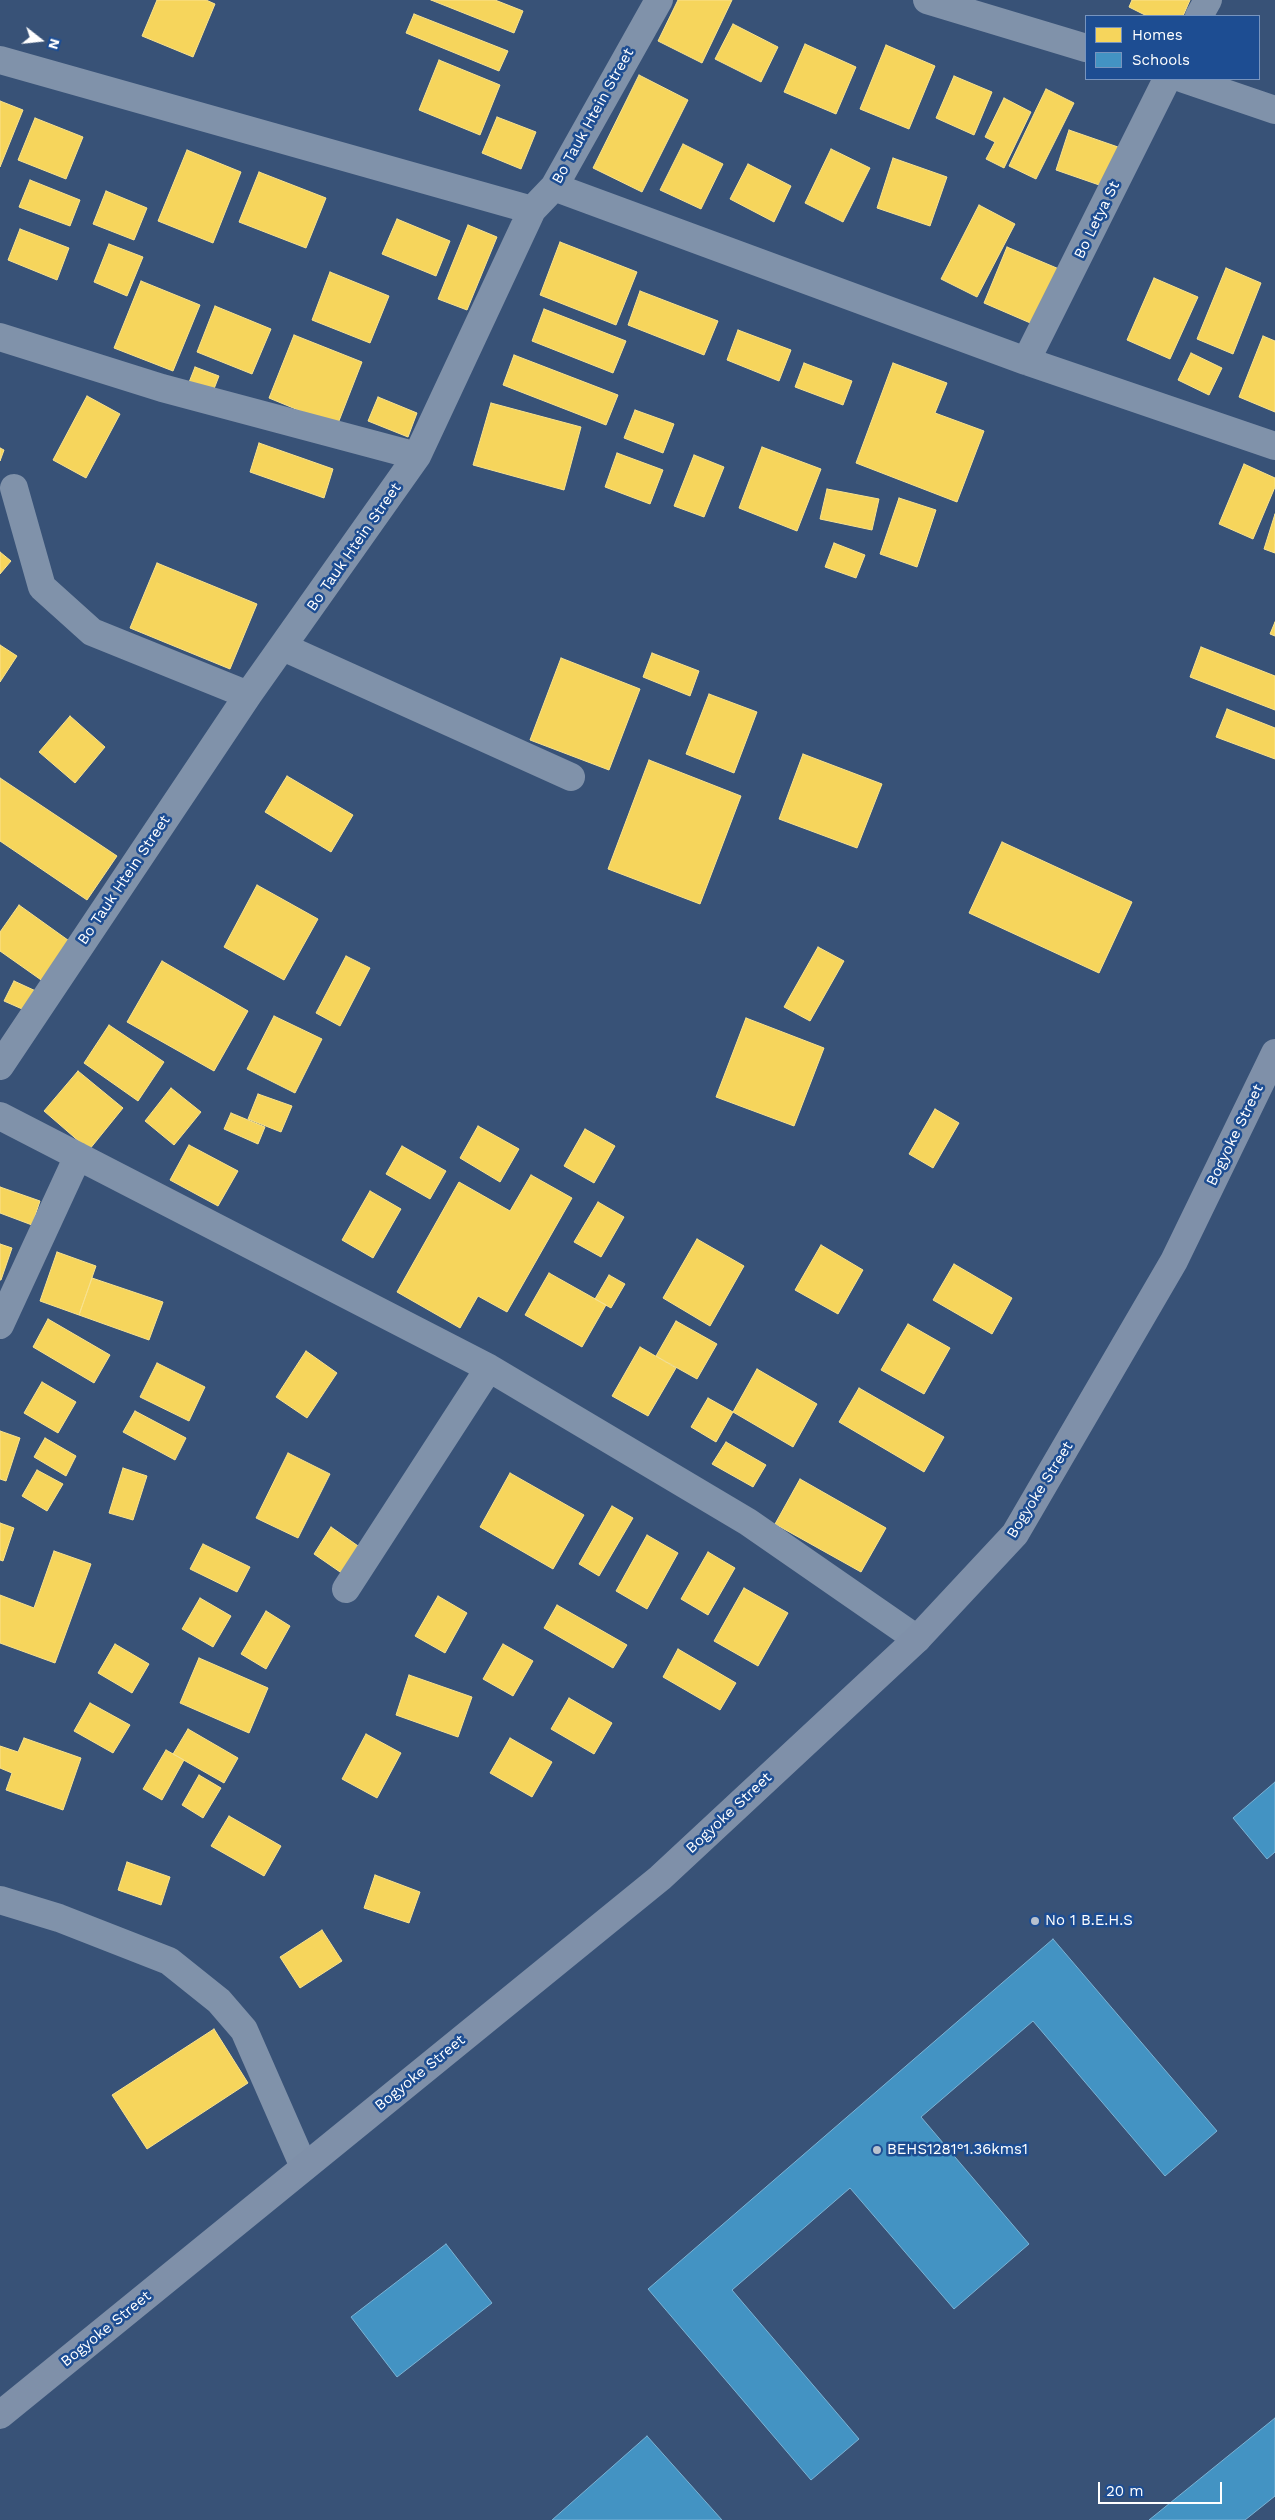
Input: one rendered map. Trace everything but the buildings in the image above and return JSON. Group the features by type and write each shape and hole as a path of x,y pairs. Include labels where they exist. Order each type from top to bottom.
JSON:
{"main road":[{"name":"Bogyoke Street","path":"0,2415 660,1878 917,1639 1015,1534 1174,1261 1275,1053"}],"street":[{"name":"Bo Tauk Htein Street","path":"0,1066 248,695 417,456 532,210 554,187 658,0"},
{"path":"928,0 1085,48"},
{"path":"1200,15 1208,0"},
{"path":"0,60 532,210"},
{"name":"Bo Letya St","path":"1026,361 1166,80"},
{"path":"1187,80 1275,110"},
{"path":"554,187 1026,361 1275,446"},
{"path":"0,337 162,388 417,456"},
{"path":"14,488 42,587 92,632 248,695"},
{"path":"283,647 571,777"},
{"path":"0,1116 489,1368 748,1522 917,1639"},
{"path":"0,1325 78,1156"},
{"path":"346,1589 489,1368"},
{"path":"0,1900 59,1918 169,1961 219,2001 244,2030 304,2167"}],"place":[{"name":"No 1 B.E.H.S","path":"1035,1921"},
{"name":"BEHS1281°1.36kms1","path":"877,2150"}]}
